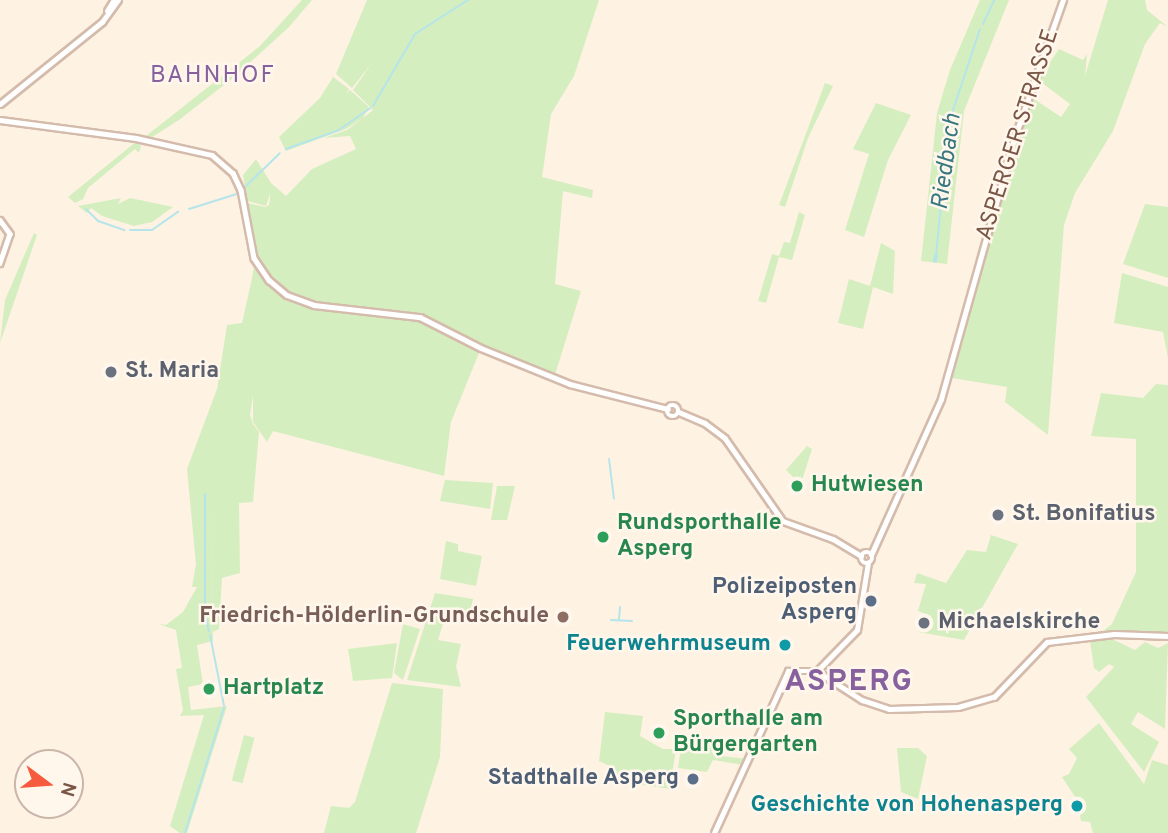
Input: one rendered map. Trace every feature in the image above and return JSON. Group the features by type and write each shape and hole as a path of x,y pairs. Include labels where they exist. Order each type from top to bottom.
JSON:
{"main road":[{"path":"0,104 97,26 116,0"},
{"name":"ASPERGER STRASSE","path":"817,671 857,630 868,564 941,399 1028,92 1063,0"},
{"path":"0,120 155,141 212,155 233,173 241,190 254,258 269,280 287,295 314,305 420,317 481,348 587,390 668,409 675,405 679,412 705,423 725,438 783,521 833,539 861,556 868,564"},
{"path":"0,220 2,230 10,234 3,240 0,263"},
{"path":"668,409 672,417 679,412"},
{"path":"861,556 872,555"},
{"path":"714,833 788,671 817,671 881,707 970,706 1000,693 1041,645 1059,639 1142,633 1168,636"}],"green space":[{"path":"302,0 312,0 289,27 233,78 179,120 152,137 146,136 260,46"},
{"path":"367,0 599,0 574,76 551,114 542,177 593,190 592,198 563,191 555,284 581,291 554,378 481,348 451,422 444,476 273,431 267,442 253,422 253,395 250,415 253,424 259,432 253,502 239,503 240,573 222,578 219,629 213,632 211,492 213,641 197,645 203,684 188,687 191,710 227,706 187,833 180,833 170,826 204,715 180,716 183,710 176,669 182,668 176,630 158,624 166,625 183,612 197,587 192,587 196,564 187,469 217,389 227,325 242,323 251,283 255,261 247,239 243,202 265,207 269,205 270,199 270,194 266,206 247,201 243,175 256,159 271,183 286,196 312,169 356,149 350,136 324,138 347,130 373,110 353,90 372,63 352,88 336,74"},
{"path":"980,0 1009,0 964,111 947,264 921,261 937,113 950,70"},
{"path":"1108,0 1145,0 1147,10 1168,27 1160,23 1145,44 1113,131 1075,193 1064,225 1048,435 1005,402 1007,387 952,378 1031,97 1061,117 1070,104 1038,80 1059,49 1083,60 1087,54 1085,76"},
{"path":"333,77 349,89 346,94 350,90 369,107 363,118 346,129 286,151 279,137 320,98"},
{"path":"825,83 833,86 808,138 785,207 779,205"},
{"path":"876,103 911,115 888,160 864,237 845,230 869,154 853,149"},
{"path":"137,141 141,146 139,153 135,149 88,188 83,199 75,203 68,197"},
{"path":"121,198 118,204 130,198 173,207 152,222 134,226 102,216 91,208 87,213 78,206"},
{"path":"1145,204 1168,207 1168,278 1123,264"},
{"path":"799,212 805,215 792,260 779,257 766,303 758,301 772,254 779,256 784,242 790,243"},
{"path":"34,233 37,235 0,343 5,300"},
{"path":"881,243 895,251 893,294 873,287 863,329 838,323 849,279 870,286"},
{"path":"1122,273 1168,287 1168,358 1163,332 1114,323"},
{"path":"1156,384 1168,385 1168,636 1098,635 1112,624 1136,572 1136,439 1091,436 1101,393 1143,398"},
{"name":"Hutwiesen","path":"807,446 812,449 798,493 792,491 795,479 786,470"},
{"path":"445,480 493,483 490,509 440,501"},
{"path":"497,486 515,486 507,520 491,520"},
{"path":"991,535 1018,544 964,640 918,632 927,628 931,616 918,611 926,584 914,583 917,573 946,583 967,550 986,552"},
{"path":"446,541 458,544 458,551 482,556 476,586 440,579"},
{"path":"435,593 473,599 469,617 446,614 438,640 461,644 456,666 461,687 407,680"},
{"path":"403,624 420,629 403,680 394,673"},
{"path":"1112,639 1135,650 1145,642 1158,648 1168,643 1165,729 1138,712 1131,724 1159,742 1144,772 1086,697 1114,667 1109,664 1099,672 1094,668 1090,641"},
{"path":"397,643 392,678 353,681 348,649"},
{"path":"392,683 443,689 440,757 416,833 324,833 331,806 349,808 355,802"},
{"path":"605,712 643,716 640,736 663,749 676,749 670,789 611,780 612,767 599,761"},
{"path":"1099,723 1144,784 1152,760 1168,765 1168,833 1093,833 1090,822 1081,821 1077,800 1062,777 1069,774 1077,758 1069,749"},
{"path":"244,735 255,738 242,783 232,780"},
{"path":"697,739 714,746 713,755 747,759 744,765 713,760 707,772 678,768 681,747 696,749"},
{"path":"897,748 918,748 927,756 918,799 901,792"}],"waterway":[{"path":"373,106 415,34 468,0"},
{"name":"Riedbach","path":"983,24 994,0"},
{"name":"Riedbach","path":"936,256 949,122 980,29"},
{"path":"286,149 339,130 370,108"},
{"path":"246,186 280,153"},
{"path":"189,209 237,194"},
{"path":"86,209 98,221 124,230"},
{"path":"130,230 152,230 178,212"},
{"name":"Riedbach","path":"935,261 936,256"},
{"path":"609,459 614,499"},
{"path":"205,494 205,612 209,632"},
{"path":"619,619 620,607"},
{"path":"611,620 632,621"},
{"path":"210,635 224,706"},
{"path":"185,833 224,708"}],"place":[{"name":"St. Maria","path":"111,372"},
{"name":"Hutwiesen","path":"797,486"},
{"name":"St. Bonifatius","path":"998,515"},
{"name":"Rundsporthalle Asperg","path":"603,537"},
{"name":"Polizeiposten Asperg","path":"871,601"},
{"name":"Friedrich-Hölderlin-Grundschule","path":"563,617"},
{"name":"Michaelskirche","path":"924,623"},
{"name":"Feuerwehrmuseum","path":"785,645"},
{"name":"Hartplatz","path":"209,689"},
{"name":"Sporthalle am Bürgergarten","path":"659,733"},
{"name":"Stadthalle Asperg","path":"693,779"},
{"name":"Geschichte von Hohenasperg","path":"1077,806"}],"district":[{"name":"BAHNHOF","path":"213,77"},
{"name":"ASPERG","path":"849,683"}]}
